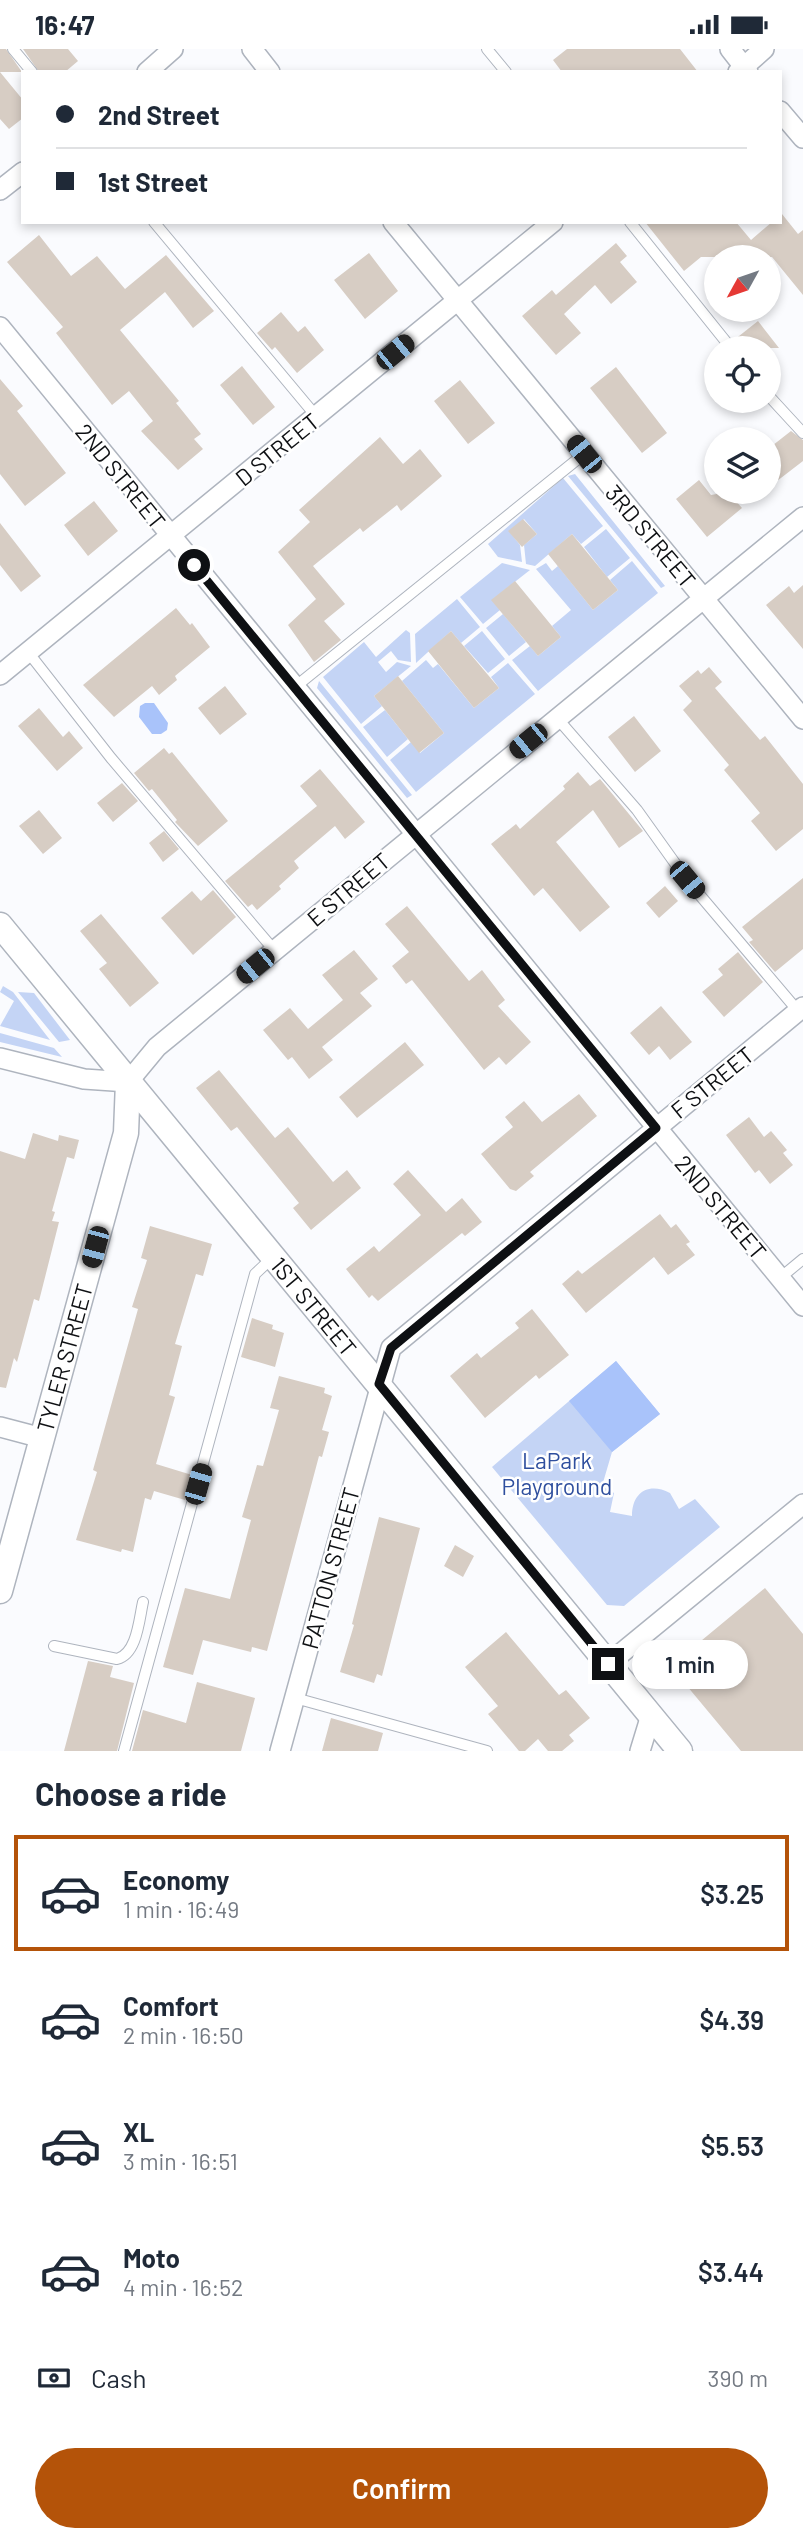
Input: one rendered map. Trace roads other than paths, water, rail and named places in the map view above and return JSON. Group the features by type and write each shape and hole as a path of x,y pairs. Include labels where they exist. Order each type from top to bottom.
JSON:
{"street":[{"path":"149,70 173,49"},
{"path":"252,49 268,70"},
{"path":"730,49 743,70 764,49"},
{"path":"782,113 803,138"},
{"path":"0,190 21,174"},
{"name":"3RD STREET","path":"395,224 803,719"},
{"name":"D STREET","path":"0,675 551,224"},
{"name":"2ND STREET","path":"0,327 803,1306"},
{"name":"E STREET","path":"128,1082 149,1054 415,832 803,517"},
{"name":"1ST STREET","path":"0,925 680,1751"},
{"name":"F STREET","path":"379,1384 391,1348 801,1009"},
{"path":"0,1058 84,1079 128,1082"},
{"name":"TYLER STREET","path":"0,1591 126,1133 128,1082"},
{"name":"PATTON STREET","path":"280,1751 379,1384"},
{"path":"0,1427 42,1438"},
{"path":"608,1664 803,1504"},
{"path":"640,1751 651,1715"}],"lane":[{"path":"13,49 30,70"},
{"path":"488,49 504,70"},
{"path":"156,224 316,417"},
{"path":"632,224 721,336"},
{"path":"781,409 803,433"},
{"path":"295,687 584,454"},
{"path":"28,652 111,758 274,950"},
{"path":"557,717 637,810 687,880 801,1009"},
{"path":"124,1751 256,1275 274,1255"},
{"path":"780,1278 803,1259"},
{"path":"54,1646 117,1659 125,1657 130,1650 143,1602"},
{"path":"295,1698 487,1751"}],"water":[{"path":"154,703 168,723 167,730 161,734 152,734 139,717 140,706"},
{"path":"616,1361 660,1414 612,1452 569,1401"}],"park label":[{"name":"LaPark Playground","path":"557,1473"}]}
